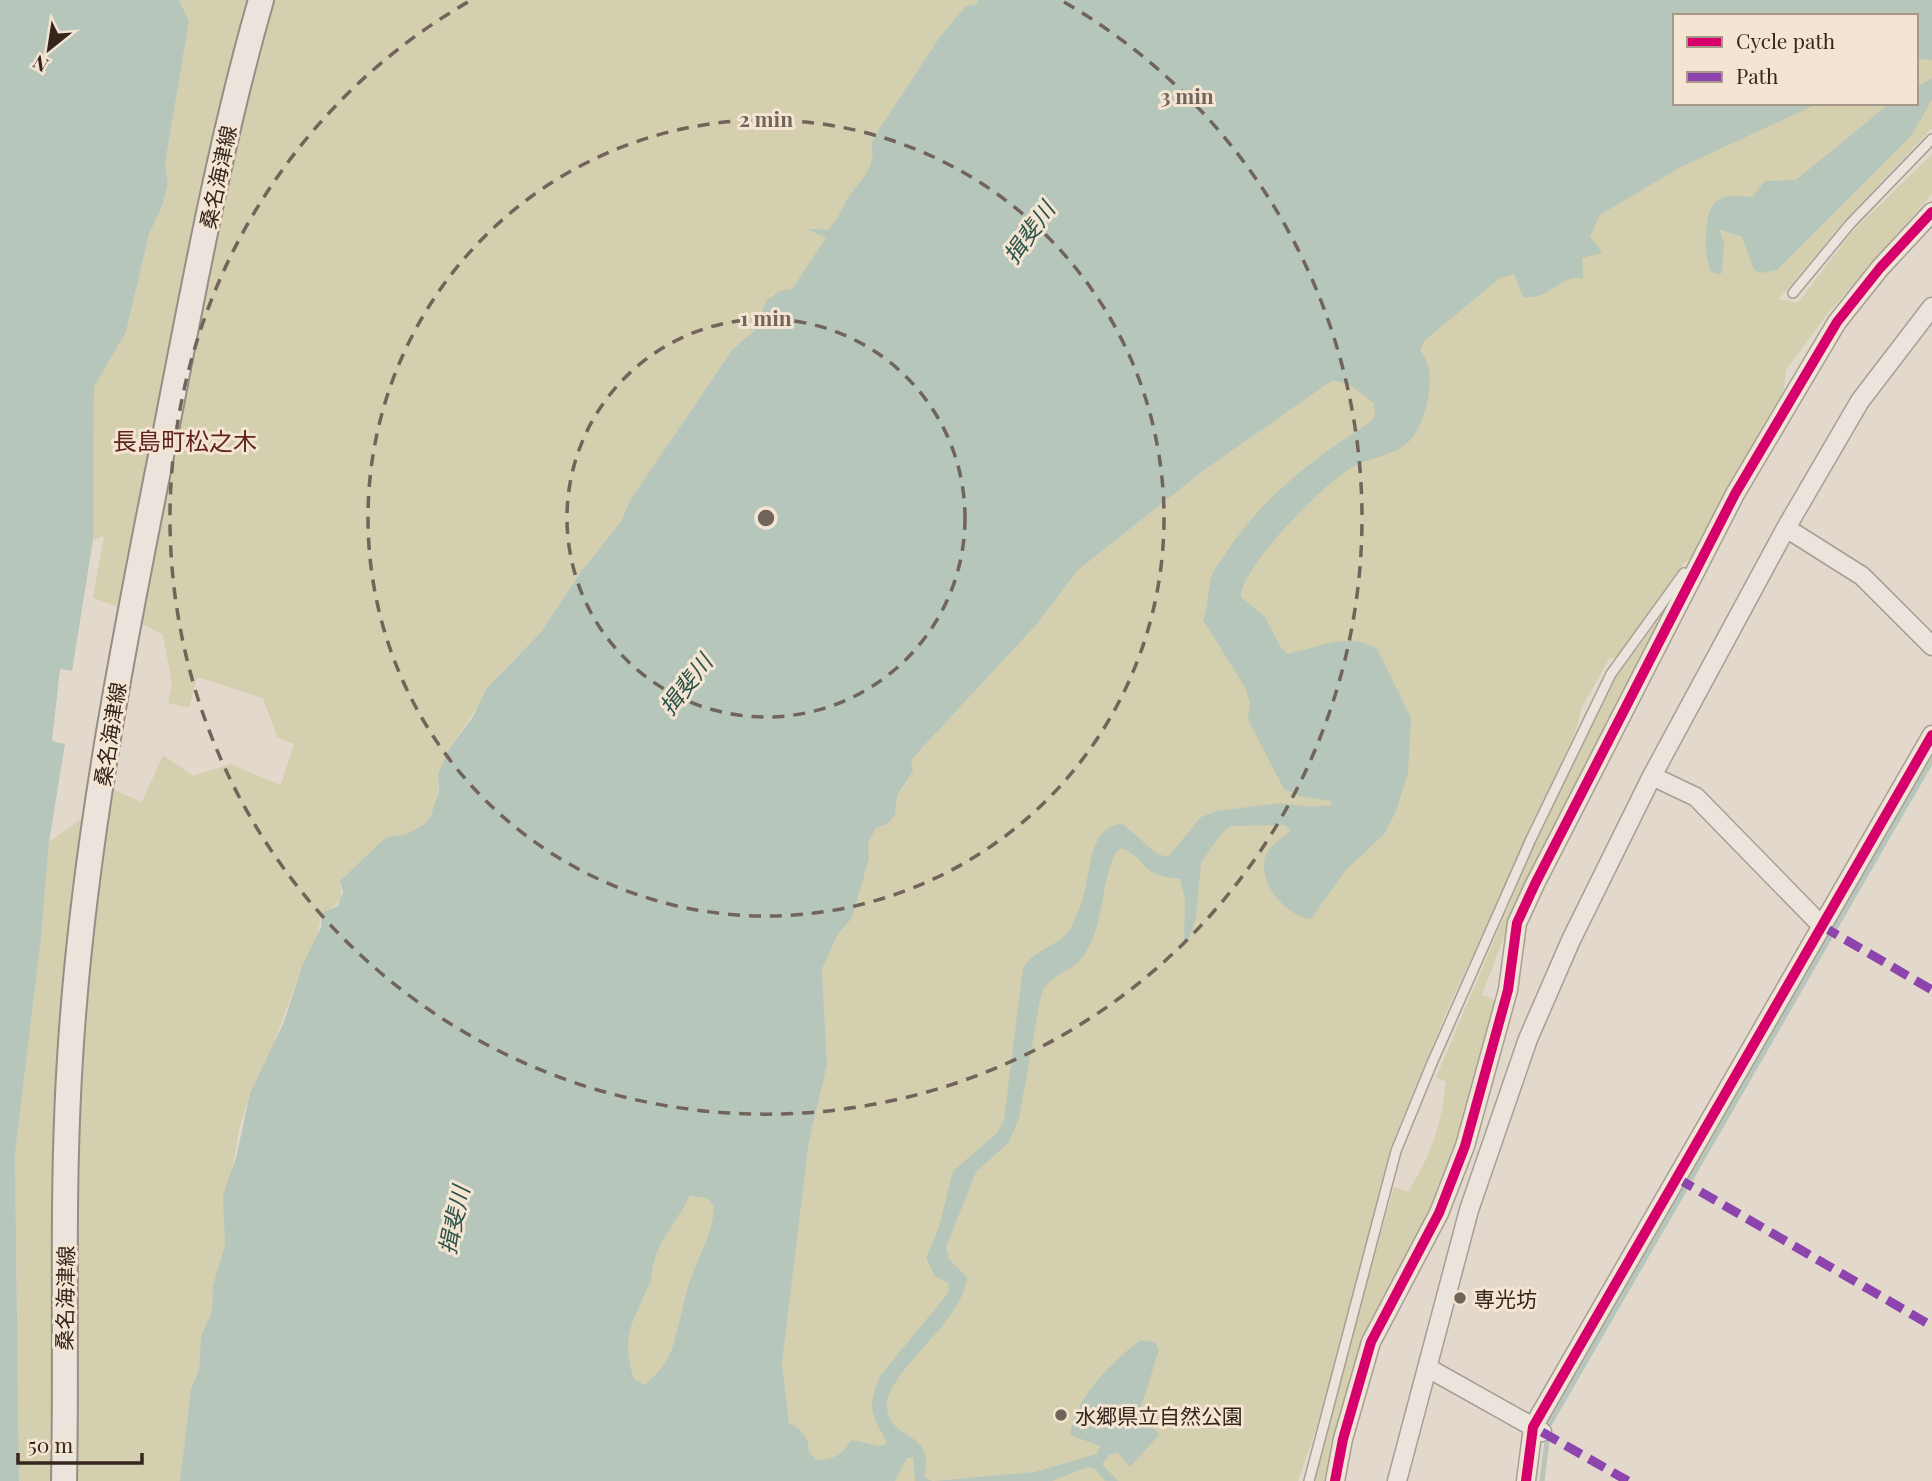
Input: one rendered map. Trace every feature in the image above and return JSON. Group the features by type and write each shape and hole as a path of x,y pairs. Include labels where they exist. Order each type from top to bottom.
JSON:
{"main road":[{"name":"桑名海津線","path":"64,1481 62,1317 70,1058 111,704 221,153 261,0"}],"street":[{"path":"1335,1481 1343,1439 1371,1342 1439,1213 1473,1123 1508,990 1517,923 1735,494 1837,322 1880,268 1932,212"},
{"path":"1397,1481 1469,1210 1528,1038 1571,940 1652,776 1786,528 1860,401 1928,318"},
{"path":"1786,528 1862,576 1932,646"},
{"path":"1526,1481 1537,1430 1932,736"},
{"path":"1652,776 1696,797 1822,926"},
{"path":"1428,1368 1537,1430"}],"lane":[{"path":"1793,293 1850,223 1932,139"},
{"path":"1309,1481 1396,1151 1432,1063 1531,839 1611,674 1684,573 1692,578"}],"shaded area":[{"path":"179,0 251,0 121,608 93,598 104,536 93,540 94,387 126,332 149,234 163,204 168,183 165,164 189,21"},
{"path":"272,0 977,0 978,4 966,6 941,35 871,144 869,169 833,224 827,230 808,230 827,238 792,289 773,294 756,322 754,331 732,350 629,502 622,520 580,573 541,632 499,675 449,749 438,774 438,801 426,823 405,835 387,838 340,881 342,899 321,917 317,936 302,966 273,1046 250,1093 240,1126 232,1170 225,1245 213,1285 212,1311 201,1336 199,1369 191,1389 180,1481 72,1481 79,1077 85,975 111,789 142,802 163,755 193,776 230,764 281,785 294,744 277,737 263,698 197,677 189,708 168,703 172,684 163,635 135,620 231,147"},
{"path":"1932,14 1932,128 1845,220 1779,299 1798,303 1852,232 1932,154 1932,194 1828,313 1786,370 1783,397 1696,557 1684,563 1618,657 1609,659 1581,709 1576,730 1445,1015 1390,1149 1332,1382 1298,1481 802,1481 789,1424 782,1363 809,1141 827,1065 822,969 838,934 852,918 869,859 867,843 876,828 887,824 895,815 897,796 907,783 911,760 1037,624 1078,570 1203,471 1333,380 1747,105 1918,105 1918,20"},
{"path":"1674,599 1510,921 1482,995 1496,1001 1468,1112 1434,1207 1372,1318 1329,1481 1313,1481 1328,1417 1394,1187 1408,1192 1429,1152 1438,1126 1446,1082 1436,1077 1534,847 1616,677"},
{"path":"87,815 58,1087 52,1313 53,1481 19,1481 15,1154 41,938 49,842"},
{"path":"690,1196 707,1198 714,1207 711,1227 689,1283 671,1351 660,1370 646,1385 634,1379 628,1351 630,1330 650,1282 658,1250"}],"water":[{"path":"0,0 179,0 189,21 165,164 168,183 163,204 149,234 126,332 94,387 93,540 72,671 60,669 52,741 65,744 49,842 41,938 15,1154 19,1481 0,1481"},
{"name":"揖斐川","path":"977,0 1932,0 1932,60 1918,59 1918,14 1673,14 1673,105 1815,105 1679,168 1600,215 1590,236 1602,253 1582,258 1583,278 1567,280 1541,295 1523,297 1514,274 1500,278 1424,341 1420,351 1426,360 1430,385 1424,413 1413,436 1400,448 1351,468 1339,477 1304,508 1254,566 1241,597 1265,617 1281,648 1288,654 1344,641 1355,641 1377,649 1411,718 1408,773 1396,811 1385,833 1345,871 1311,919 1302,917 1284,905 1270,888 1266,878 1264,868 1267,853 1291,831 1285,825 1231,826 1221,834 1201,863 1196,917 1188,941 1184,942 1185,900 1180,879 1157,875 1131,853 1122,848 1117,851 1108,875 1091,943 1079,961 1050,981 1041,995 1019,1118 1009,1142 976,1172 946,1247 949,1259 967,1277 963,1294 940,1329 898,1378 890,1393 887,1407 889,1418 924,1451 924,1476 932,1481 915,1481 913,1457 907,1458 895,1481 180,1481 191,1389 199,1369 201,1336 212,1311 213,1285 225,1245 223,1195 236,1158 250,1093 284,1022 302,966 321,927 322,913 338,906 343,892 340,881 381,842 387,837 405,835 426,823 439,792 438,774 449,749 472,718 487,688 541,632 580,573 622,520 629,502 732,350 754,331 766,301 779,291 792,289 826,238 806,229 827,230 833,224 869,169 871,144 878,131 941,35 966,6 978,4","holes":["1333,380 1350,385 1374,403 1375,416 1292,479 1242,530 1212,574 1203,620 1245,687 1250,703 1248,720 1284,789 1299,796 1331,801 1332,805 1310,807 1280,803 1217,811 1201,817 1168,857 1157,854 1123,824 1111,826 1103,833 1092,855 1081,905 1071,927 1062,938 1036,954 1023,968 1004,1120 997,1133 953,1171 939,1227 926,1258 935,1276 948,1283 949,1292 880,1376 873,1396 873,1411 887,1443 880,1446 851,1440 837,1456 816,1460 809,1452 804,1434 789,1423 782,1363 809,1141 827,1065 822,969 838,934 852,918 869,859 868,843 876,828 887,824 895,815 897,796 913,771 911,760 1037,624 1078,570 1203,471","690,1196 707,1198 714,1207 711,1227 689,1283 671,1351 660,1370 645,1385 634,1379 630,1364 628,1351 633,1320 650,1282 658,1250"]},
{"path":"1932,78 1932,100 1911,136 1777,270 1761,273 1754,270 1742,237 1719,229 1724,243 1722,272 1719,275 1711,272 1706,253 1706,233 1709,212 1717,201 1731,196 1752,197 1765,181 1796,180 1888,105 1918,105 1918,87"},
{"path":"1141,1340 1155,1342 1159,1350 1138,1416 1160,1434 1130,1467 1118,1453 1109,1455 1102,1464 1118,1481 1105,1481 1095,1469 1088,1467 1052,1481 934,1481 1035,1472 1097,1454 1100,1446 1070,1435 1073,1421 1096,1382"}],"waterway":[{"path":"1542,1481 1549,1425 1932,760"}],"marked path":[{"path":"1822,926 1932,990"},
{"path":"1677,1178 1932,1326"},
{"path":"1542,1432 1628,1481"}],"cycle path":[{"path":"1335,1481 1343,1439 1371,1342 1439,1213 1465,1146 1508,990 1517,923 1535,884 1735,494 1837,322 1880,268 1932,212"},
{"path":"1526,1481 1533,1427 1932,735"}],"place":[{"name":"専光坊","path":"1460,1298"},
{"name":"水郷県立自然公園","path":"1061,1415"}],"district":[{"name":"長島町松之木","path":"185,440"}]}
